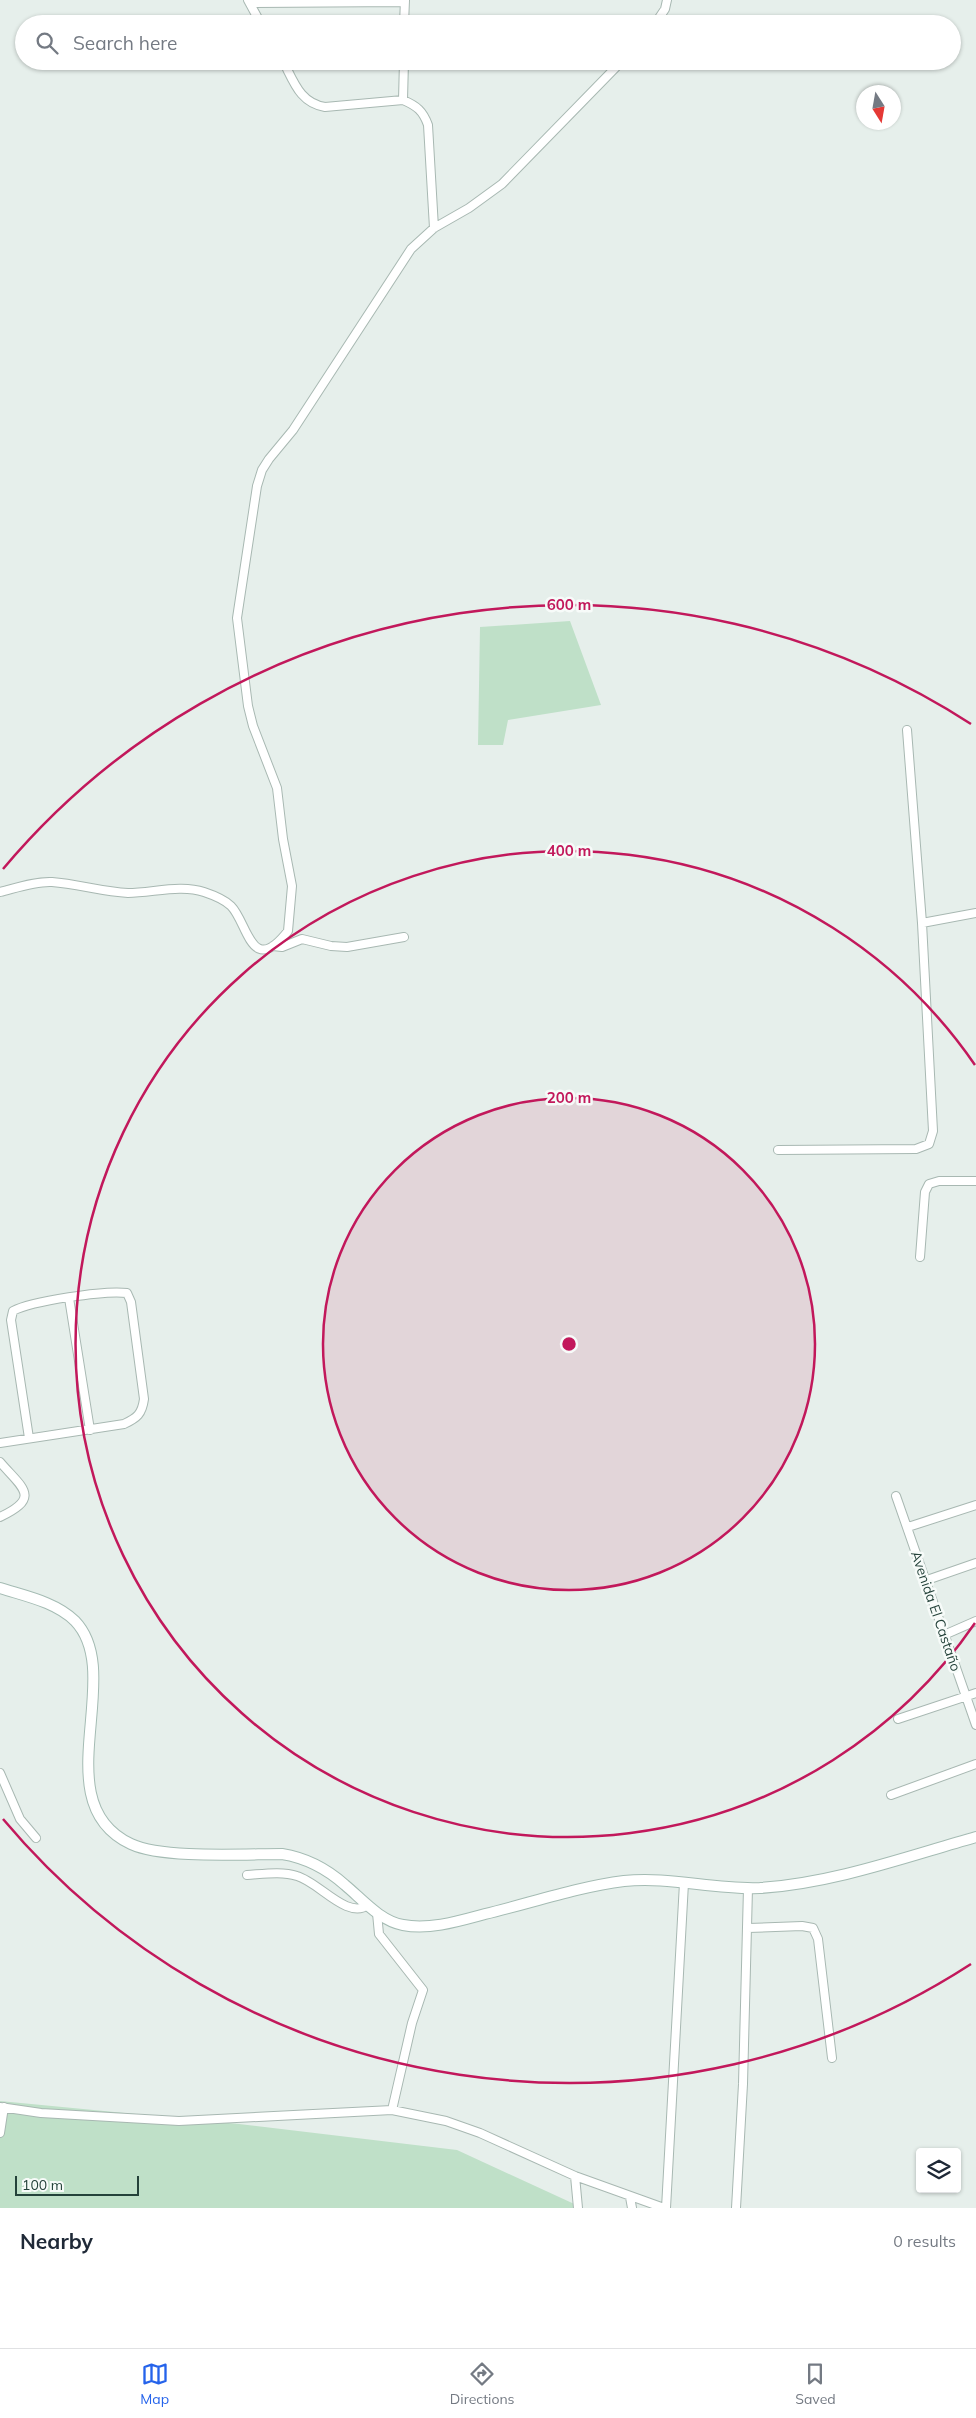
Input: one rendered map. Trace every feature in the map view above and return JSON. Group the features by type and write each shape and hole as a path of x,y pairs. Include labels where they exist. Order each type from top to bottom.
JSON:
{"street":[{"path":"660,15 667,0"},
{"path":"256,15 249,2 405,1 404,15"},
{"path":"287,70 302,96 312,105 325,107 403,100 415,105 424,113 428,125 434,228"},
{"path":"403,100 404,70"},
{"path":"272,946 285,935 290,923 291,880 283,839 277,788 256,738 248,706 237,618 257,486 262,470 293,430 406,256 434,228 469,208 502,184 613,70"},
{"path":"778,1150 916,1149 929,1144 933,1131 922,923 908,730"},
{"path":"0,892 51,882 126,893 195,890 223,900 231,906 253,945 259,948 282,947 302,939 332,946 347,947 404,936"},
{"path":"922,923 976,912"},
{"path":"920,1257 925,1192 929,1184 976,1181"},
{"path":"0,1443 124,1424 135,1419 143,1411 144,1399 131,1302 127,1293 118,1292 69,1298 20,1306 13,1311 11,1320 29,1438"},
{"path":"69,1298 90,1430"},
{"path":"0,1462 21,1485 25,1493 24,1502 18,1508 0,1517"},
{"name":"Avenida El Castaño","path":"896,1496 927,1580 944,1635 976,1725"},
{"path":"908,1527 976,1505"},
{"path":"927,1580 976,1562"},
{"path":"0,1588 63,1611 85,1634 92,1662 90,1785 99,1814 108,1826 131,1844 145,1848 217,1854 282,1854 300,1857 329,1872 377,1912 401,1925 432,1926 600,1885 645,1880 748,1888 789,1885 822,1879 976,1837"},
{"path":"944,1635 976,1621"},
{"path":"898,1719 976,1693"},
{"path":"891,1795 976,1764"},
{"path":"0,1773 20,1820 36,1838"},
{"path":"247,1875 297,1876 313,1883 348,1908 363,1908 368,1904"},
{"path":"0,2133 2,2107 42,2113 179,2121 392,2110 446,2121 480,2133 630,2198 665,2208 684,1883"},
{"path":"736,2208 744,2084 748,1888"},
{"path":"377,1912 379,1934 423,1990 422,1998 412,2023 392,2110"},
{"path":"748,1928 802,1926 813,1928 818,1939 832,2058"},
{"path":"576,2176 578,2208"},
{"path":"630,2198 632,2208"}],"green space":[{"path":"570,621 601,705 508,720 503,745 478,745 480,627"},
{"path":"0,2101 239,2124 457,2150 583,2208 0,2208"}]}
